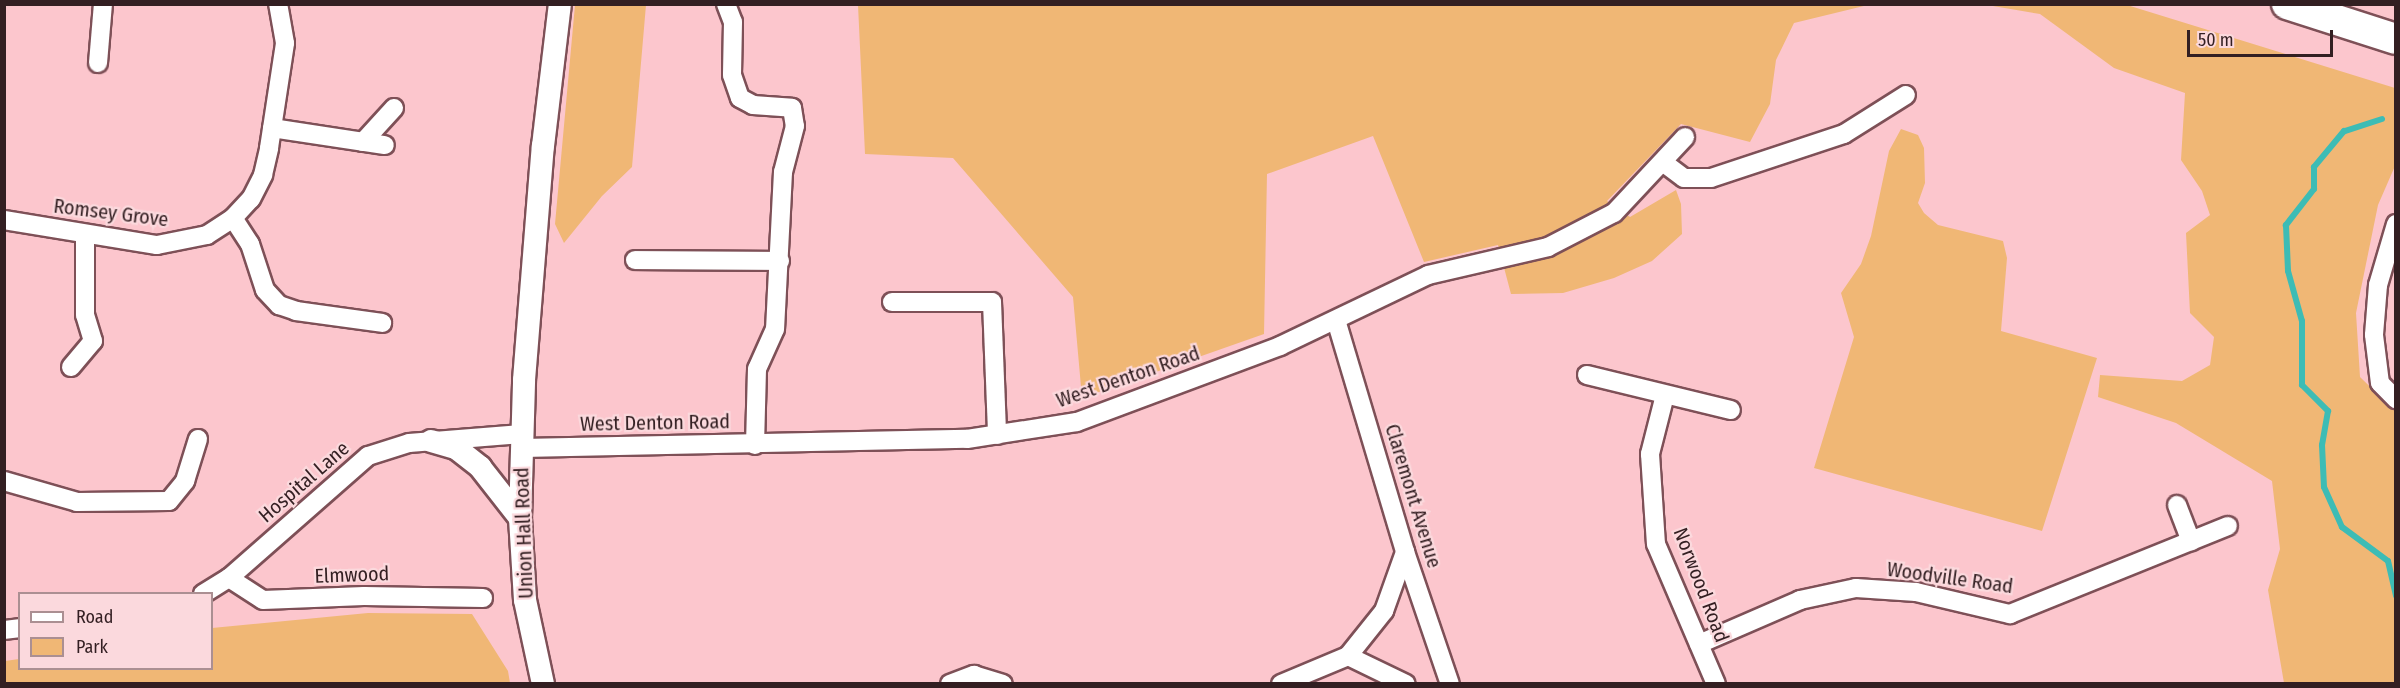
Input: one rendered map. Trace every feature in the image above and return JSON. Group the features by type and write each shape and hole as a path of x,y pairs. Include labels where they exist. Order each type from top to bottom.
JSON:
{"highway":[{"path":"2287,4 2396,39"}],"street":[{"path":"98,63 103,4"},
{"name":"Romsey Grove","path":"4,220 85,236 157,245 184,243 207,235 233,218 251,199 263,175 285,43 278,4"},
{"name":"Union Hall Road","path":"543,684 525,600 520,518 524,380 543,146 560,4"},
{"path":"726,4 733,22 732,75 740,98 753,105 792,108 795,126 783,172 775,329 757,369 755,445"},
{"path":"1664,163 1684,178 1711,178 1844,134 1906,95"},
{"path":"363,142 394,108"},
{"path":"272,128 385,145"},
{"name":"West Denton Road","path":"522,441 755,445 998,435 1077,423 1280,346 1428,275 1548,247 1614,213 1664,163 1685,136"},
{"path":"233,218 250,244 265,290 279,305 296,311 382,323"},
{"path":"2396,224 2378,285 2374,335 2380,383 2396,399"},
{"path":"71,367 93,341 85,315 85,236"},
{"path":"635,260 780,261"},
{"path":"892,302 992,302 998,435"},
{"name":"Claremont Avenue","path":"1336,320 1405,552 1450,684"},
{"path":"1587,375 1731,411"},
{"name":"Norwood Road","path":"1665,395 1650,454 1656,544 1716,684"},
{"path":"4,481 77,502 169,501 185,481 198,439"},
{"path":"431,441 456,448 480,467 520,518"},
{"name":"Hospital Lane","path":"206,592 230,578 368,456 409,443 522,441"},
{"path":"2176,506 2191,541"},
{"name":"Woodville Road","path":"1699,644 1800,600 1856,588 1916,592 2010,614 2228,526"},
{"path":"1281,684 1348,656 1384,610 1405,552"},
{"name":"Elmwood","path":"230,578 263,600 363,596 483,598"},
{"path":"1348,656 1407,684"},
{"path":"950,684 974,675 1003,684"}],"green space":[{"path":"575,5 646,5 632,167 602,196 564,243 555,224"},
{"path":"858,5 1868,5 1794,23 1776,60 1770,104 1750,142 1681,124 1607,201 1630,217 1676,190 1681,204 1682,234 1652,261 1614,278 1563,293 1511,294 1498,245 1424,262 1373,136 1267,174 1264,334 1082,398 1073,297 953,158 865,154"},
{"path":"1987,5 2127,5 2395,88 2395,166 2378,205 2356,313 2360,377 2395,411 2395,683 2284,683 2268,590 2280,549 2272,481 2176,423 2098,397 2100,375 2182,381 2210,365 2214,337 2190,313 2186,233 2210,215 2202,191 2181,160 2185,93 2114,68 2040,14"},
{"path":"1901,129 1918,135 1924,148 1925,183 1918,203 1924,213 1938,225 2003,241 2007,258 2001,331 2097,358 2042,531 1814,468 1854,337 1841,293 1861,264 1871,236 1889,151"},
{"path":"368,613 472,614 508,671 510,683 5,683 5,661 18,659 18,670 213,670 213,628"}],"waterway":[{"path":"2382,119 2344,131 2314,167 2314,189 2286,225 2288,271 2302,321 2302,385 2328,411 2322,445 2324,487 2342,527 2388,561 2396,596"}]}
